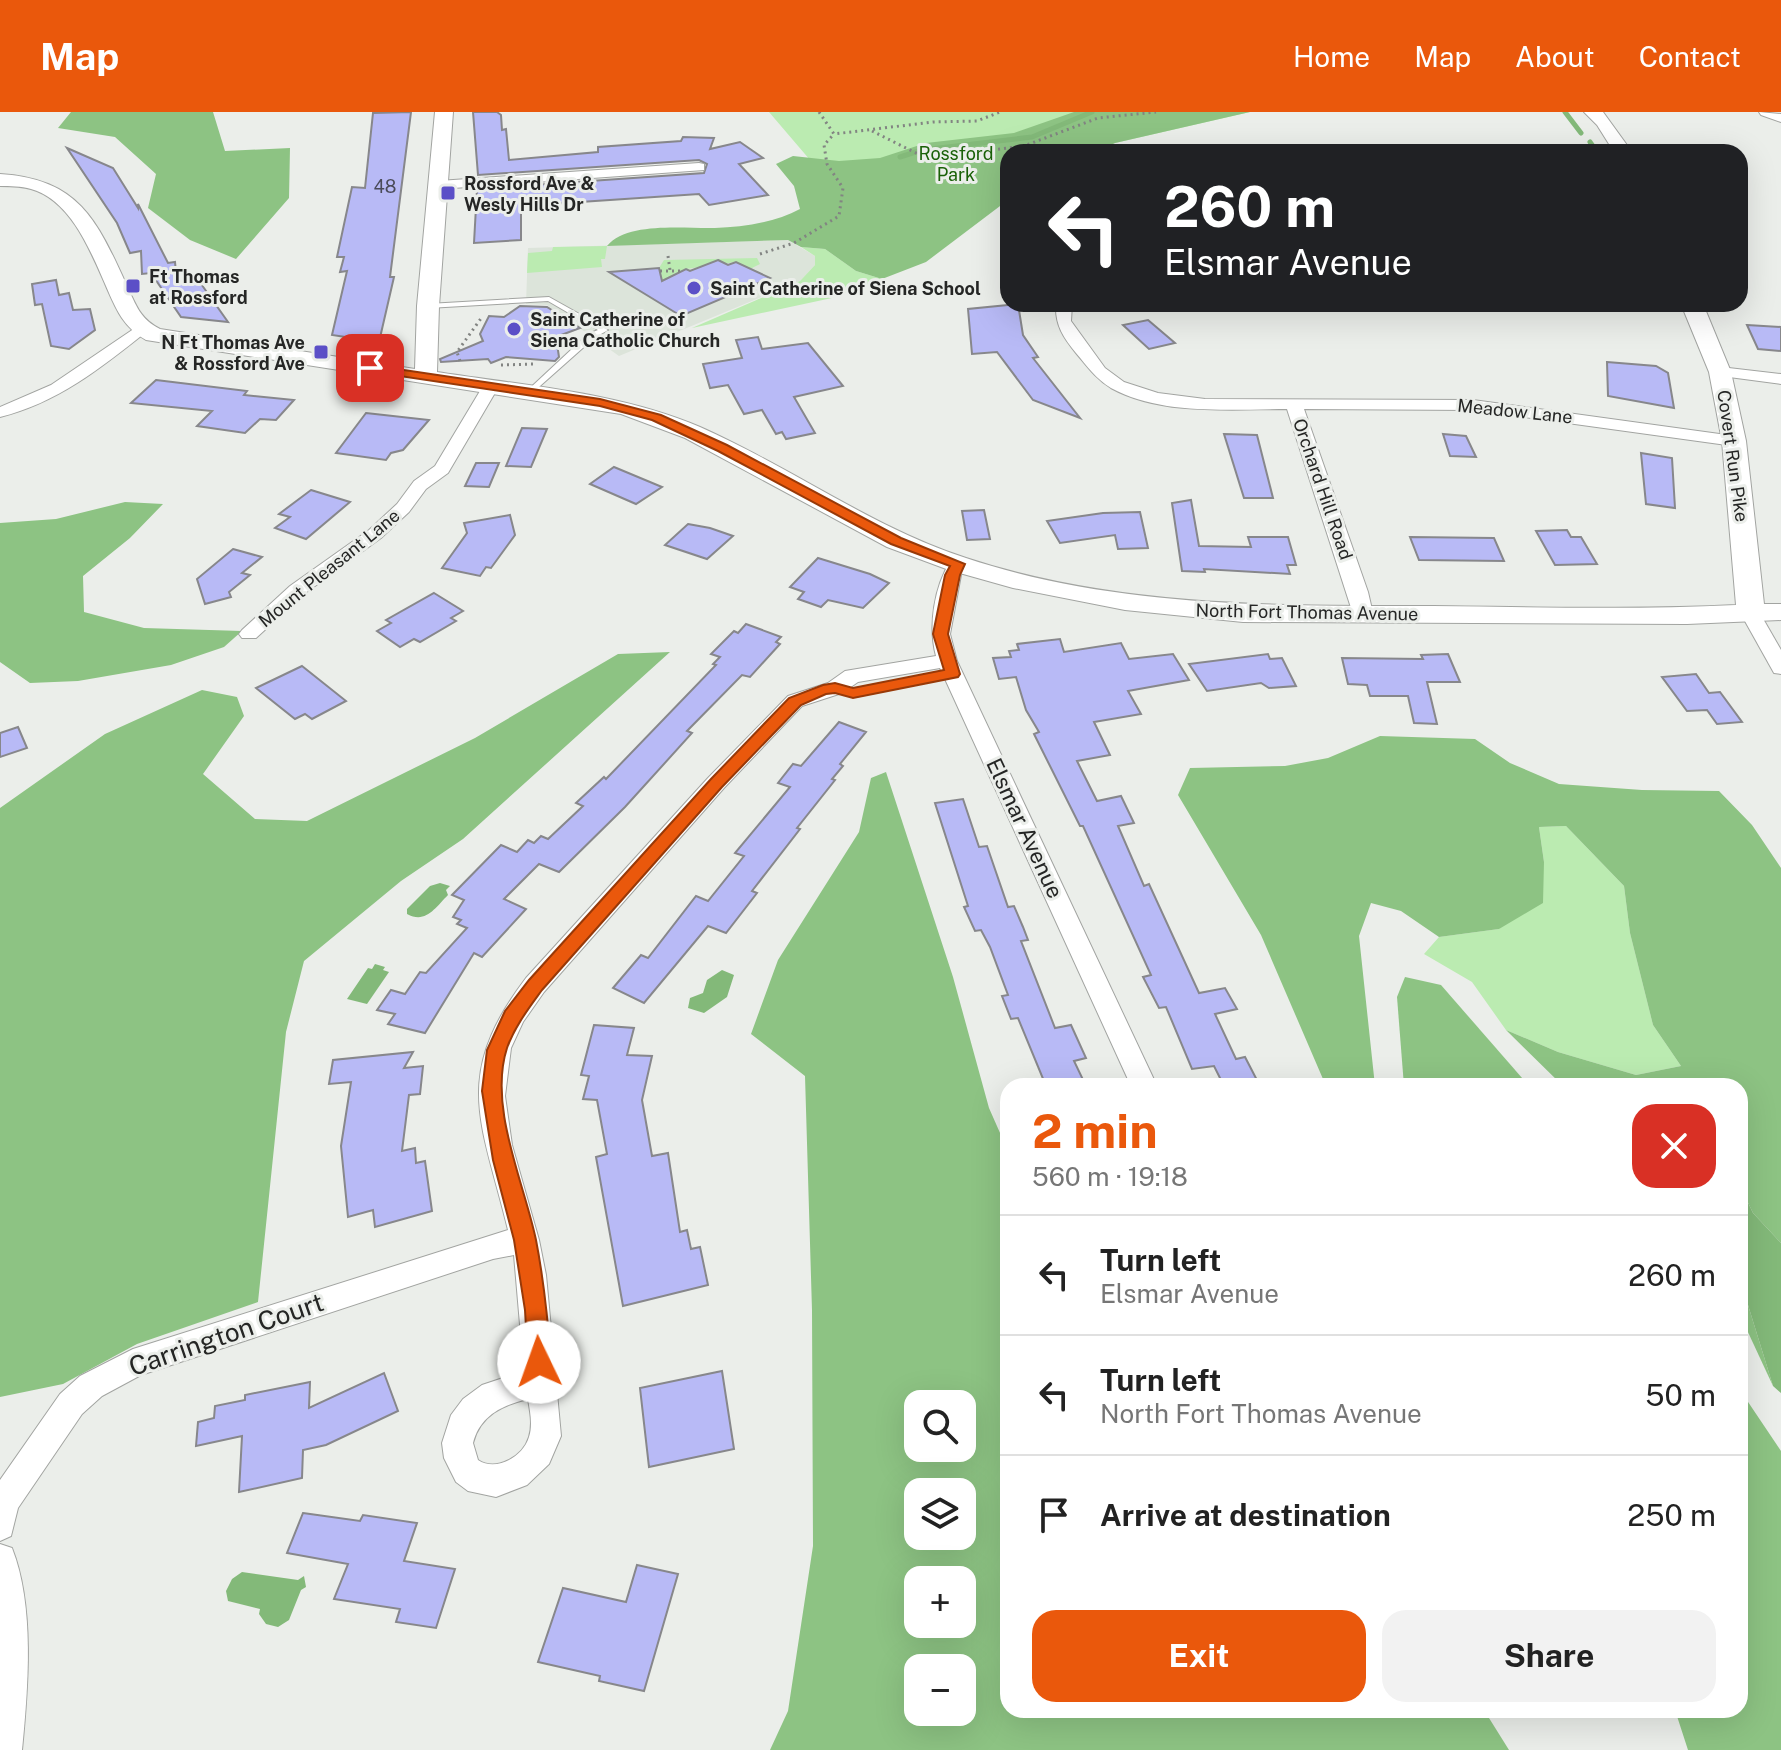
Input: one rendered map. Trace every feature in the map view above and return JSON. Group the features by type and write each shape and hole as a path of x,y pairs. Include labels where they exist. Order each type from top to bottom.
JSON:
{"street":[{"path":"426,376 428,306 444,112"},
{"path":"1593,112 1604,122 1618,144"},
{"path":"1765,112 1781,118"},
{"path":"439,185 699,167"},
{"path":"0,180 51,190 82,221 133,322 141,329 68,384 0,412"},
{"name":"Orchard Hill Road","path":"1064,312 1063,321 1082,351 1104,376 1125,388 1186,403 1294,404 1363,614"},
{"name":"Covert Run Pike","path":"1695,312 1720,372 1734,441 1751,614"},
{"name":"North Fort Thomas Avenue","path":"141,329 179,340 426,376 492,376 531,392 600,403 657,417 723,448 896,541 958,564 1062,590 1174,608 1243,614 1615,616 1781,612"},
{"path":"1720,372 1781,379"},
{"name":"Mount Pleasant Lane","path":"249,634 297,590 375,534 403,508 420,485 442,469 492,376"},
{"name":"Meadow Lane","path":"1294,404 1416,403 1493,407 1734,441"},
{"name":"Elsmar Avenue","path":"958,564 952,575 940,634 950,667 1140,1078"},
{"path":"1751,614 1781,668"},
{"path":"540,1381 538,1331 525,1240 503,1160 492,1091 497,1050 512,1017 535,985 774,720 795,701 835,688 853,693 950,667"},
{"name":"Carrington Court","path":"0,1525 3,1503 71,1404 91,1386 133,1363 493,1246 525,1240"},
{"path":"0,1560 7,1591 8,1686 4,1750"}],"lane":[{"path":"428,306 549,299 604,330 591,336 531,392"}],"path":[{"path":"819,112 834,134"},
{"path":"760,254 806,240 819,227 839,216 843,188 827,164 824,145 834,134 930,122 986,120 1000,112"},
{"path":"1029,144 1098,118 1156,112"},
{"path":"872,131 918,154 944,156 1000,149"},
{"path":"668,256 670,270"},
{"path":"660,271 684,271"},
{"path":"468,365 457,358 457,352 487,311"},
{"path":"492,376 560,365"}],"shaded area":[{"path":"788,240 815,256 815,265 800,281 619,356 547,305 526,304 528,248"},
{"path":"440,883 450,886 446,890 448,895 434,909 420,917 407,914 407,909 430,886"},
{"path":"375,964 389,972 367,1004 347,999 368,968 372,969"},
{"path":"722,970 734,975 727,997 704,1013 688,1008 690,998 703,993 707,980"},
{"path":"1748,1203 1753,1213 1781,1243 1781,1393 1773,1386 1748,1305"},
{"path":"242,1572 298,1580 304,1576 306,1587 301,1590 289,1620 278,1627 266,1624 259,1614 260,1609 228,1601 226,1591 232,1579"}],"green space":[{"path":"71,112 213,112 225,151 290,148 289,198 236,259 190,240 148,208 156,174 115,137 58,128"},
{"name":"Rossford Park","path":"769,112 1250,112 1113,144 1000,144 1000,199 822,174"},
{"path":"1074,112 1250,112 1113,144 1000,144 1000,206 926,262 882,279 856,271 825,249 801,247 788,240 607,246 616,238 643,230 748,225 800,209 794,186 776,164 793,156 839,161 880,158 926,143 1014,133"},
{"path":"607,246 605,259 601,259 602,267 527,273 528,253 552,251 553,247"},
{"path":"801,247 825,249 856,271 882,279 832,298 692,328 800,281 815,265 815,256"},
{"path":"757,258 760,264 750,269 736,262 686,269 662,282 659,268 664,260"},
{"path":"125,502 163,504 130,538 83,576 84,612 144,628 242,631 224,647 171,665 78,681 30,683 0,662 0,523 56,519"},
{"path":"670,652 463,839 401,881 304,961 286,1032 258,1302 137,1344 63,1384 0,1397 0,808 105,734 202,690 237,697 244,716 203,774 255,819 307,821 475,738 618,654"},
{"path":"1380,736 1475,739 1510,763 1559,784 1719,791 1752,825 1781,868 1781,1243 1753,1213 1748,1203 1748,1078 1555,1078 1506,1030 1558,1052 1636,1075 1681,1066 1653,1025 1630,933 1624,886 1566,826 1539,827 1544,862 1543,903 1499,929 1439,937 1401,911 1371,903 1359,936 1374,1078 1323,1078 1261,935 1178,795 1190,768 1285,766 1328,758"},
{"path":"886,772 953,977 989,1108 1000,1133 1000,1718 1489,1718 1509,1750 770,1750 788,1711 813,1546 812,1310 805,1076 751,1034 778,960 859,832 871,778"},
{"path":"1566,826 1624,886 1630,933 1653,1025 1681,1066 1636,1075 1558,1052 1506,1030 1472,982 1424,954 1439,937 1499,929 1544,862 1539,827"},
{"path":"1405,977 1441,985 1522,1078 1403,1078 1397,997"},
{"path":"1748,1305 1773,1386 1748,1332"},
{"path":"1748,1402 1781,1451 1781,1750 1688,1750 1678,1718 1748,1718"}],"building":[{"path":"411,112 390,277 394,277 379,342 332,335 347,271 340,272 344,257 337,257 352,187 365,188 373,113"},
{"path":"473,112 497,112 501,115 502,130 506,129 509,160 598,152 598,147 681,141 683,137 714,138 710,149 740,142 763,158 739,164 768,195 709,205 699,194 521,206 521,240 474,243 477,189 704,173 707,164 699,160 478,175"},
{"path":"67,148 113,168 138,208 138,204 168,263 175,262 177,283 199,281 228,322 181,317 151,273 142,274 141,251 130,253 117,223"},
{"name":"Saint Catherine of Siena School","path":"718,260 728,265 736,262 770,278 681,316 609,272 659,268 662,281 686,269 690,271"},
{"path":"56,280 59,295 69,293 73,310 90,309 95,330 69,349 51,346 42,304 35,305 32,284"},
{"name":"Saint Catherine of Siena Catholic Church","path":"520,306 547,307 580,328 556,337 559,357 555,361 506,357 491,363 488,359 441,362 440,359 483,341 480,334 489,316 504,317"},
{"path":"1000,306 1000,312 1019,312 1023,335 1038,357 1033,358 1080,418 1033,400 997,352 972,354 968,309"},
{"path":"1148,320 1175,343 1149,349 1123,325"},
{"path":"1747,325 1781,327 1781,351 1758,349"},
{"path":"758,337 762,349 808,343 843,386 794,397 815,433 786,439 782,432 776,434 762,410 744,414 728,385 710,388 703,364 742,358 736,340"},
{"path":"1607,362 1656,366 1668,373 1674,408 1608,396"},
{"path":"156,380 294,400 276,420 260,419 245,433 197,426 212,411 131,403"},
{"path":"366,413 429,420 403,450 391,453 386,460 336,453"},
{"path":"522,428 547,429 531,467 506,466"},
{"path":"1224,434 1257,435 1273,498 1244,498"},
{"path":"1443,434 1466,436 1476,457 1450,456"},
{"path":"1641,453 1672,458 1675,508 1646,504"},
{"path":"476,463 499,463 489,487 465,486"},
{"path":"614,467 662,487 636,504 590,484"},
{"path":"311,490 350,502 306,539 275,528 290,517 279,514"},
{"path":"1191,500 1199,546 1251,547 1248,537 1288,537 1296,565 1287,565 1290,574 1204,569 1205,572 1182,571 1172,503"},
{"path":"984,510 990,539 967,540 962,511"},
{"path":"1140,512 1148,548 1118,549 1115,535 1060,543 1047,521 1103,513"},
{"path":"510,515 515,535 491,568 486,567 480,576 442,568 467,533 464,523"},
{"path":"688,524 733,536 707,559 665,545"},
{"path":"1567,530 1571,537 1581,537 1597,564 1555,565 1536,531"},
{"path":"1410,537 1494,538 1504,561 1419,560"},
{"path":"233,549 262,557 242,573 250,575 229,592 231,597 205,604 197,579"},
{"path":"818,558 889,583 863,608 828,600 821,607 798,599 804,592 790,587"},
{"path":"434,593 463,611 451,618 456,621 420,642 414,639 400,647 377,631 391,623 386,620"},
{"path":"746,624 781,637 776,642 780,644 750,677 742,675 687,731 692,733 625,807 559,872 539,864 504,899 526,909 482,957 474,953 425,1033 388,1024 395,1014 377,1010 391,990 405,994 420,972 426,973 467,928 457,924 461,920 453,917 464,900 452,895 501,845 517,852 528,840 534,843 541,836 548,839 583,806 576,803 604,777 606,779 716,665 713,664 720,657 711,654 734,631 738,633"},
{"path":"1060,639 1064,652 1121,643 1129,659 1173,654 1189,680 1128,691 1141,714 1094,722 1110,755 1077,761 1097,801 1121,796 1134,823 1118,826 1144,886 1149,884 1199,993 1225,988 1237,1009 1215,1014 1236,1059 1245,1057 1256,1078 1220,1078 1214,1066 1192,1069 1166,1007 1159,1008 1143,977 1151,975 1083,826 1080,826 1034,734 1039,732 1026,710 1016,677 999,679 993,658 1011,657 1009,651 1019,650 1017,644"},
{"path":"1268,654 1270,659 1282,658 1296,686 1269,688 1261,683 1207,691 1189,664"},
{"path":"1448,654 1460,682 1427,682 1437,724 1414,723 1408,696 1370,696 1367,685 1348,684 1342,658 1423,659 1421,655"},
{"path":"302,666 346,701 312,719 305,714 295,719 256,688"},
{"path":"1696,674 1709,693 1720,692 1742,722 1717,724 1707,710 1687,711 1662,677"},
{"path":"839,722 866,732 840,764 843,766 832,779 835,780 752,891 757,893 726,933 708,926 644,1003 613,988 641,955 648,958 696,896 708,901 744,856 735,853 790,787 778,783 793,764 801,766"},
{"path":"18,727 27,748 0,757 0,733"},
{"path":"963,799 979,847 987,846 1008,907 1014,906 1023,927 1028,940 1021,941 1055,1028 1071,1025 1086,1058 1074,1061 1082,1078 1043,1078 1018,1018 1011,1019 1002,996 1008,995 990,947 981,930 975,931 964,907 968,906 935,803"},
{"path":"594,1025 634,1028 627,1055 652,1056 642,1100 652,1156 668,1153 680,1232 687,1230 691,1249 700,1247 708,1285 623,1306 596,1157 607,1154 597,1100 583,1099 589,1076 581,1075"},
{"path":"413,1052 404,1068 423,1066 420,1094 409,1095 402,1151 415,1148 416,1163 425,1161 432,1211 375,1227 373,1210 348,1217 341,1146 351,1082 329,1084 333,1060"},
{"path":"722,1371 734,1449 649,1467 640,1388"},
{"path":"384,1373 398,1411 326,1445 303,1450 302,1478 239,1492 242,1436 196,1446 198,1422 214,1418 215,1406 245,1400 245,1395 310,1382 309,1408"},
{"path":"303,1513 360,1521 363,1515 417,1523 404,1561 455,1569 436,1628 396,1622 400,1609 334,1599 348,1564 287,1553"},
{"path":"637,1565 678,1574 644,1691 599,1681 600,1676 538,1662 563,1588 626,1602"}],"waterway":[{"path":"900,157 922,150 1032,137 1092,112"},
{"path":"1565,112 1581,133"}],"place":[{"name":"Rossford Ave & Wesly Hills Dr","path":"448,193"},
{"name":"Ft Thomas at Rossford","path":"133,286"},
{"name":"Saint Catherine of Siena School","path":"694,288"},
{"name":"Saint Catherine of Siena Catholic Church","path":"514,329"},
{"name":"N Ft Thomas Ave & Rossford Ave","path":"321,352"}],"route":[{"path":"370,368 600,403 657,417 723,448 861,524 958,564 952,575 940,634 953,674 853,693 835,688 823,690 795,701 716,783 535,985 512,1017 497,1050 491,1085 503,1160 525,1240 536,1310 539,1362"}]}
